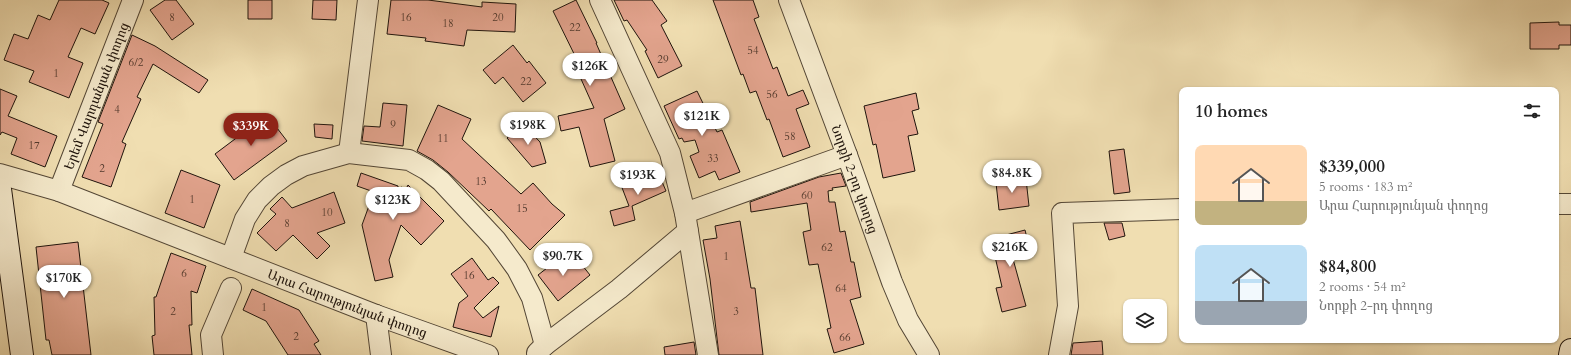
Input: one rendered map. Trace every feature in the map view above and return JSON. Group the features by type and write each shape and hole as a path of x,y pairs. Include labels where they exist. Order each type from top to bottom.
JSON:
{"street":[{"name":"Երեմ Վարդանյան փողոց","path":"59,191 133,0"},
{"path":"349,153 368,0"},
{"path":"600,0 670,154 686,222 708,355"},
{"name":"Նորքի 2-րդ փողոց","path":"789,0 848,155 892,282 908,320 929,355"},
{"path":"231,258 245,219 257,200 286,174 303,166 349,153 409,160 427,170 441,182 496,240 517,269 532,298 540,350 619,289 686,222 848,155"},
{"name":"Արա Հարությունյան փողոց","path":"0,174 59,191 376,315 488,355"},
{"path":"0,189 22,355"},
{"path":"1559,204 1571,204"},
{"path":"1059,355 1068,306 1062,213 1179,209"},
{"path":"214,355 211,335 231,288"},
{"path":"376,315 381,355"},
{"path":"1570,355 1571,350"}],"building":[{"path":"59,0 102,0 109,3 95,34 81,28 68,57 83,63 69,98 29,82 34,71 4,60 14,34 28,39 38,15 50,20"},
{"path":"165,0 176,0 194,24 172,40 150,10"},
{"path":"248,0 272,0 272,19 248,19"},
{"path":"313,0 337,0 336,20 312,19"},
{"path":"391,0 428,0 482,7 482,2 516,4 515,32 467,30 464,46 425,41 426,38 387,34"},
{"path":"576,0 597,43 625,109 604,119 615,161 590,167 579,127 561,131 558,116 594,108 577,70 581,68 553,11"},
{"path":"614,0 652,0 667,21 661,25 682,66 658,78 645,51 647,50 627,20 624,21"},
{"path":"713,0 753,0 759,17 754,19 773,69 777,67 788,96 803,90 809,104 796,109 810,147 783,157 769,119 767,120 756,91 750,93 743,74 741,75"},
{"path":"1559,22 1559,25 1571,25 1571,45 1559,45 1559,49 1530,49 1530,23"},
{"path":"132,35 155,46 208,80 199,93 153,64 137,97 141,99 122,142 126,144 111,187 82,177 103,124 98,122"},
{"path":"513,45 527,63 529,61 546,83 523,102 503,77 495,84 483,70"},
{"path":"0,89 17,96 8,116 57,136 45,167 11,154 17,138 2,132 0,135"},
{"path":"697,91 717,132 722,130 740,172 719,180 715,171 699,178 690,156 699,152 695,140 684,142 682,138 679,139 664,106"},
{"path":"916,93 919,109 912,111 918,134 908,136 915,171 883,178 876,144 873,145 864,106"},
{"path":"383,103 407,105 403,146 362,141 364,126 380,127"},
{"path":"438,105 471,119 462,139 521,194 533,183 552,204 565,215 530,250 491,209 489,211 448,172 433,160 417,151"},
{"path":"267,115 287,141 234,180 215,154"},
{"path":"314,124 333,125 332,139 315,137"},
{"path":"523,124 540,142 546,163 532,167 507,138"},
{"path":"1124,149 1130,192 1114,194 1109,151"},
{"path":"181,170 220,185 204,228 165,213"},
{"path":"657,170 666,191 632,206 635,220 614,226 610,211 629,206 621,185"},
{"path":"361,173 398,186 398,195 401,187 406,189 408,185 444,221 421,245 401,225 389,260 393,277 375,281 362,225 374,192 357,186"},
{"path":"841,173 846,186 832,188 833,190 828,191 829,202 835,202 840,232 845,231 851,262 854,262 861,297 850,300 864,344 834,353 827,329 831,328 818,264 809,265 803,232 811,230 807,203 751,212 750,202 819,177"},
{"path":"1026,179 1029,206 999,210 996,183"},
{"path":"334,192 345,223 317,233 330,246 317,259 293,235 276,251 257,233 276,214 270,209 282,197 292,208"},
{"path":"740,221 751,288 755,288 763,355 719,355 710,279 703,240 717,238 715,226"},
{"path":"1104,223 1122,223 1125,236 1109,240"},
{"path":"1025,230 1031,254 1013,259 1026,306 1002,312 996,288 1002,287 991,239"},
{"path":"78,242 91,355 52,355 49,340 46,340 36,247"},
{"path":"171,253 206,266 197,293 191,291 192,325 189,325 192,355 154,355 152,336 155,335 154,297 156,297"},
{"path":"565,254 573,265 578,260 590,275 558,301 538,275"},
{"path":"472,258 488,280 493,277 499,283 474,308 483,318 499,306 491,337 453,327 459,303 468,296 451,274"},
{"path":"252,289 299,310 319,341 314,344 321,355 288,355 266,321 243,310"},
{"path":"1102,341 1103,355 1071,355 1073,343"},
{"path":"694,342 696,355 665,355 664,347"}]}
